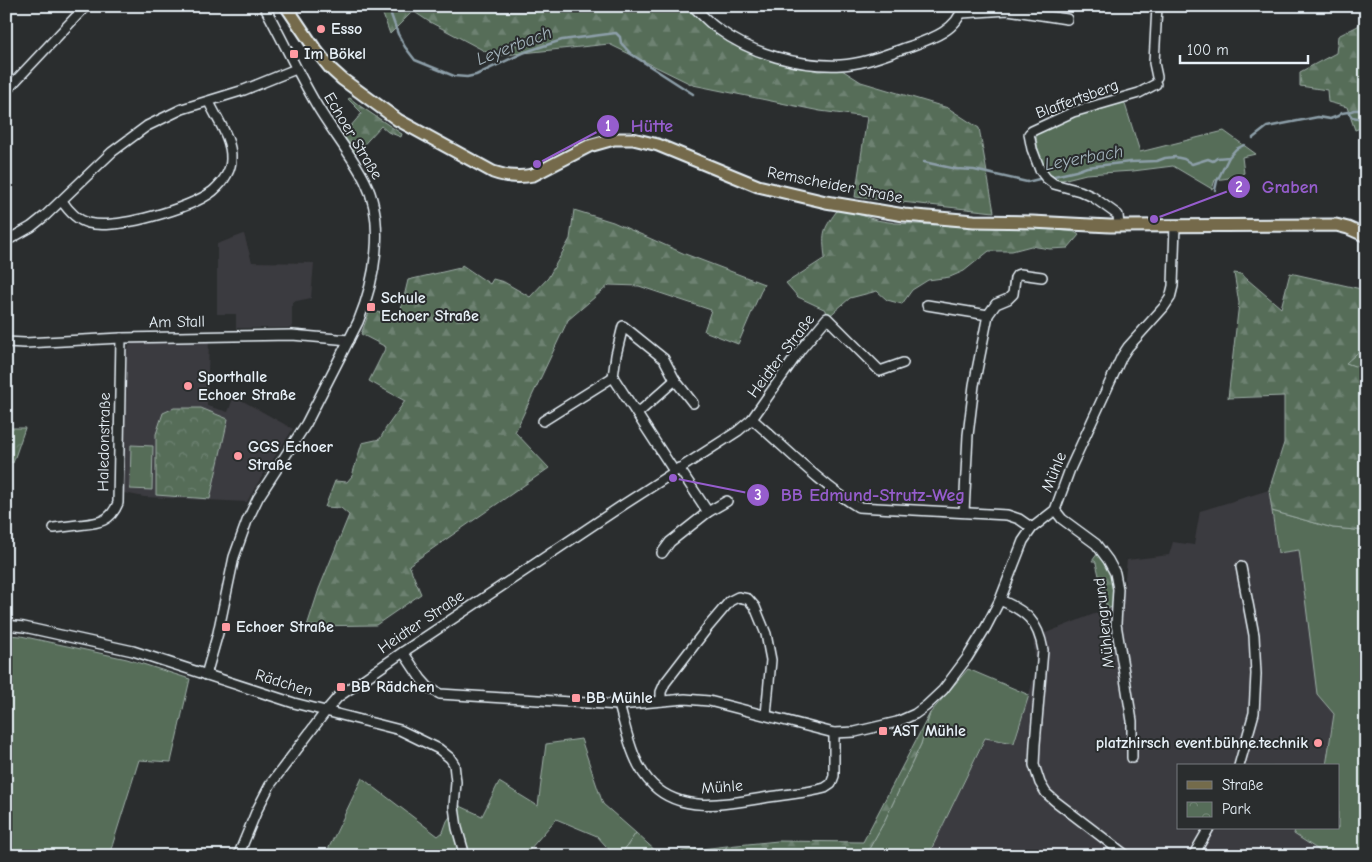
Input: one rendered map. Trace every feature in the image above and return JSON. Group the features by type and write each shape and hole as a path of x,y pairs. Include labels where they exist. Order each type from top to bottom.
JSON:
{"main road":[{"name":"Remscheider Straße","path":"286,6 325,62 353,88 398,120 494,172 508,176 524,177 533,175 589,146 614,140 633,139 658,145 758,186 782,193 904,215 974,221 1119,226 1336,225 1366,236"}],"street":[{"path":"6,91 86,6"},
{"name":"Echoer Straße","path":"206,675 219,628 234,557 247,521 258,498 306,424 349,340 365,306 376,254 375,212 365,181 316,105 264,6"},
{"path":"693,6 718,29 749,48 780,58 810,64 842,65 870,60 923,42 948,29 962,10 1008,10 1067,19"},
{"name":"Blaffertsberg","path":"1119,226 1118,215 1093,197 1080,191 1054,184 1046,178 1029,134 1073,112 1139,93 1157,81 1154,63 1157,6"},
{"path":"6,242 31,227 62,202 112,152 147,126 182,109 244,90 296,69"},
{"path":"62,202 73,214 85,222 104,224 150,217 189,204 209,194 224,178 231,160 227,138 209,102"},
{"name":"Mühle","path":"403,652 428,688 440,694 619,705 685,699 709,701 834,733 855,732 897,722 915,714 943,690 967,658 1000,600 1023,541 1032,528 1055,510 1070,468 1122,356 1170,298 1173,286 1175,226"},
{"path":"964,512 968,435 974,385 988,315 996,304 1008,299 1012,294 1017,275 1042,277"},
{"path":"927,305 988,315"},
{"name":"Heidter Straße","path":"238,856 257,810 270,785 338,697 676,470 738,431 752,419 801,349 827,318 880,371 903,362"},
{"path":"693,403 675,380 664,359 623,326 613,377 676,470 708,512"},
{"name":"Am Stall","path":"6,342 292,335 349,340"},
{"name":"Haledonstraße","path":"54,528 96,523 114,513 118,504 121,338"},
{"path":"543,421 613,377"},
{"path":"637,414 675,380"},
{"path":"752,419 802,464 858,507 1007,515 1019,518 1032,528"},
{"path":"662,552 670,542 708,512 727,501"},
{"name":"Mühlengrund","path":"1055,510 1062,519 1096,544 1115,573 1118,589 1116,624 1132,721 1132,758"},
{"path":"1239,764 1254,713 1256,674 1254,635 1241,567"},
{"path":"661,701 661,692 665,683 730,601 738,598 748,599 755,607 766,634 771,660 766,715"},
{"path":"1000,600 1016,606 1026,614 1037,629 1041,639 1043,650 1034,765 1040,783 1046,793 1055,801 1127,856"},
{"name":"Rädchen","path":"6,626 24,627 133,651 294,703 400,730 439,749 450,758 456,771 454,807 456,828 464,856"},
{"name":"Mühle","path":"619,705 642,772 652,785 662,793 676,800 690,803 726,803 826,788 831,784 834,776 834,733"},
{"path":"1193,856 1208,830"}],"shaded area":[{"path":"244,234 252,262 314,263 311,298 292,302 292,328 236,328 236,314 217,314 217,244"},
{"path":"209,340 207,406 228,412 234,396 293,429 247,502 144,497 124,493 127,354 129,346 135,341"},
{"path":"1269,490 1278,552 1299,549 1317,694 1334,714 1326,764 1177,764 1177,830 1295,830 1294,834 1321,851 1318,856 928,856 986,738 1015,743 1036,668 1033,638 1122,603 1127,560 1169,555 1173,542 1194,545 1200,511"}],"green space":[{"path":"380,6 490,6 498,12 523,12 583,8 584,6 685,6 713,31 749,53 818,71 842,70 861,82 948,108 979,128 994,212 855,197 867,117 820,111 693,85 609,44 494,56 413,11 390,34"},
{"path":"1366,12 1366,126 1355,130 1347,107 1328,102 1327,90 1300,86 1300,72 1336,53 1338,36 1358,26"},
{"path":"350,98 402,134 401,137 388,132 381,126 356,153 343,135 362,113 348,99"},
{"path":"1124,101 1140,152 1224,131 1256,154 1242,157 1244,173 1236,177 1215,180 1212,189 1173,166 1086,174 1054,182 1040,160 1036,134 1075,116"},
{"path":"839,208 876,220 895,223 1032,227 1075,232 1079,235 1068,248 1050,249 1031,246 1012,251 989,251 964,271 950,277 928,280 912,290 902,304 887,300 877,291 850,298 827,318 826,310 798,297 786,283 825,258 825,231"},
{"path":"574,210 613,222 685,254 764,284 738,344 704,331 711,310 639,286 609,285 568,320 515,432 549,468 409,565 421,594 376,625 307,626 319,589 349,515 341,508 325,507 335,481 347,482 352,476 362,443 380,439 405,401 369,381 386,347 361,334 370,310 399,318 408,280 460,268 462,265 490,284 493,279 504,282 530,297 548,278 570,239"},
{"path":"1234,273 1241,274 1281,308 1290,273 1361,289 1366,320 1364,343 1361,349 1346,363 1366,370 1366,531 1333,528 1272,511 1269,490 1284,443 1284,396 1228,398 1239,303"},
{"path":"1366,333 1366,370 1345,363 1361,349"},
{"path":"174,408 201,408 228,419 210,499 156,495 156,434 163,413"},
{"path":"6,428 25,428 13,463 6,459"},
{"path":"131,445 153,446 152,490 130,489"},
{"path":"1272,511 1333,528 1366,531 1366,856 1318,856 1320,851 1294,834 1295,830 1340,830 1340,764 1326,764 1334,714 1317,694 1299,550 1278,553"},
{"path":"1098,553 1110,572 1113,584 1115,606 1107,609 1096,563 1092,561"},
{"path":"6,635 21,636 127,659 190,679 171,762 139,760 109,856 6,856"},
{"path":"968,669 1029,695 1014,743 985,738 928,856 865,856 883,824 921,744 930,713"},
{"path":"930,713 921,744 883,824 865,856 722,856 727,846 778,841 863,842"},
{"path":"581,739 603,804 636,833 620,856 615,856 597,836 556,819 524,856 325,856 362,778 438,836 443,832 447,821 458,805 482,816 499,782 538,806 546,744"},
{"path":"636,833 659,854 683,851 683,856 620,856"},
{"path":"727,846 722,856 683,856 683,851"}],"waterway":[{"name":"Leyerbach","path":"388,6 398,34 415,60 454,76 467,77 476,75 525,52 562,40 616,33 620,37 621,43 631,54 693,94"},
{"path":"1348,112 1366,110"},
{"name":"Leyerbach","path":"1253,138 1267,127 1318,117 1330,119 1348,112 1352,117 1358,118 1365,124"},
{"name":"Leyerbach","path":"1050,177 1087,167 1157,161 1175,157 1184,159 1192,164 1208,159 1213,161 1217,158 1229,157 1236,149 1244,145"},
{"path":"1215,190 1217,181 1229,157"},
{"name":"Leyerbach","path":"924,162 956,169 974,170 1027,182 1043,178"}],"place":[{"name":"Esso","path":"321,29"},
{"name":"Im Bökel","path":"294,54"},
{"name":"Hütte","path":"537,164"},
{"name":"Graben","path":"1154,219"},
{"name":"Schule Echoer Straße","path":"371,307"},
{"name":"Sporthalle Echoer Straße","path":"188,386"},
{"name":"GGS Echoer Straße","path":"238,456"},
{"name":"BB Edmund-Strutz-Weg","path":"673,478"},
{"name":"Echoer Straße","path":"226,627"},
{"name":"BB Rädchen","path":"341,687"},
{"name":"BB Mühle","path":"576,698"},
{"name":"AST Mühle","path":"883,731"},
{"name":"platzhirsch event.bühne.technik","path":"1318,743"}]}
